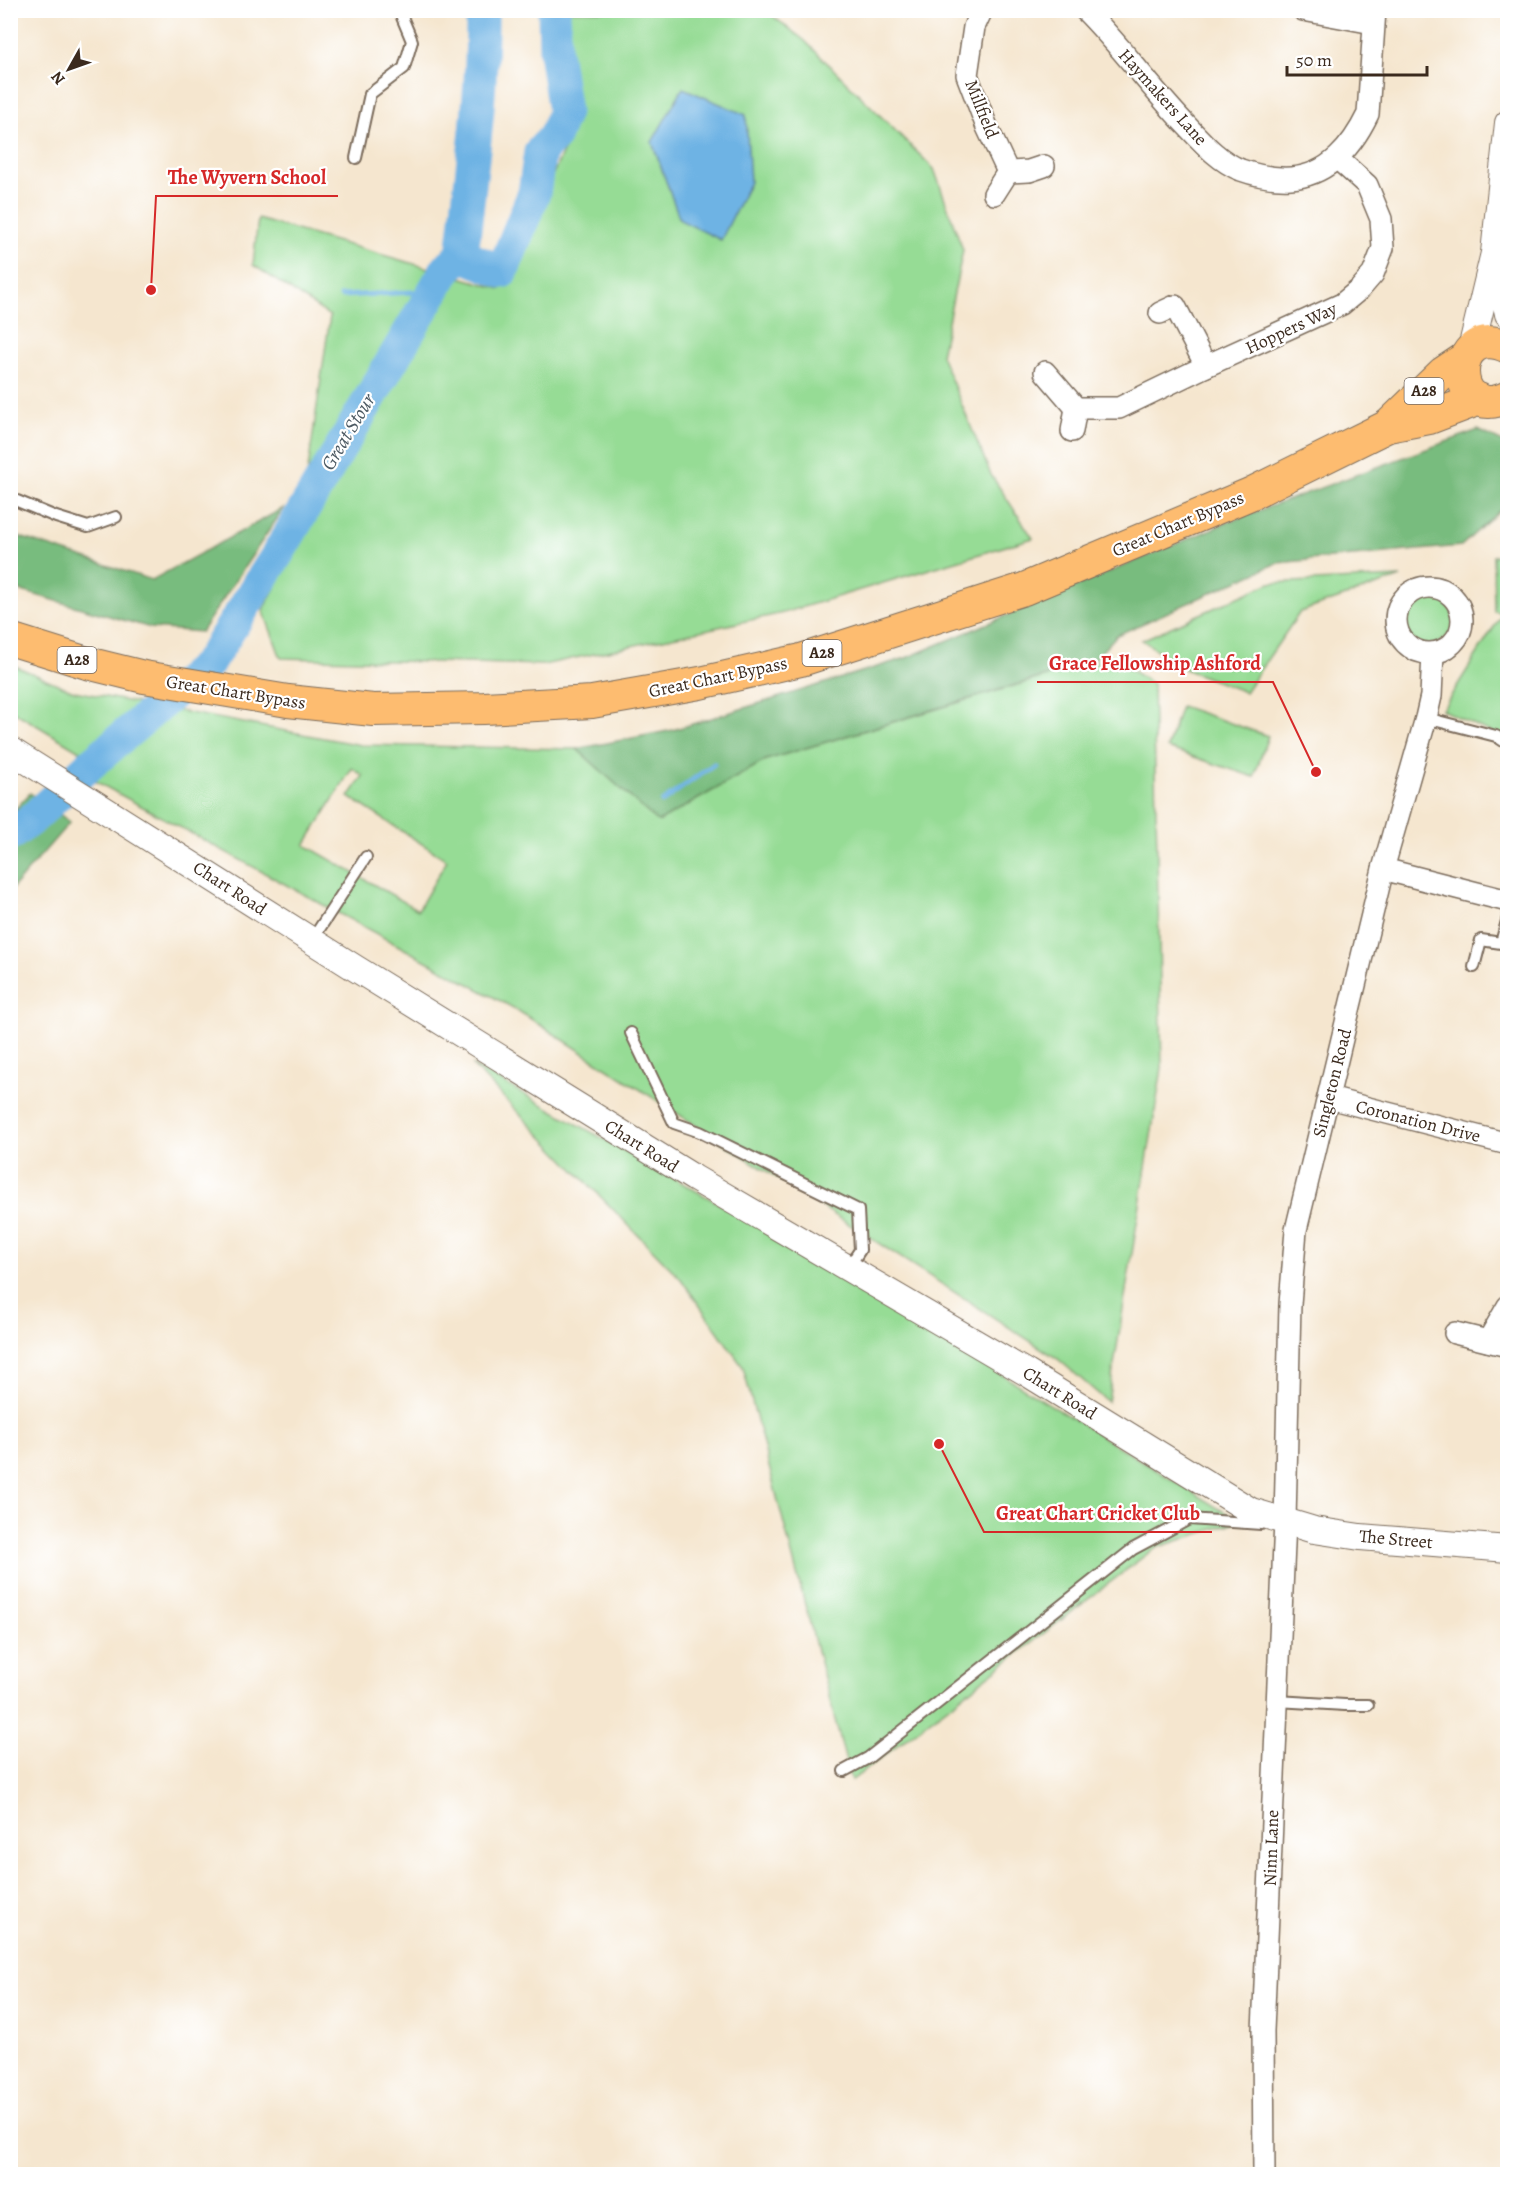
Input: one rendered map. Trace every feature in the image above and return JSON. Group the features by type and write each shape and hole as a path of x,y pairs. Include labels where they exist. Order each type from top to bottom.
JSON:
{"main road":[{"path":"1497,401 1471,394 1462,378 1468,354 1479,344 1489,342 1508,347"},
{"name":"Great Chart Bypass","path":"1388,426 1443,373 1468,354"},
{"name":"Great Chart Bypass","path":"10,639 87,663 144,677 288,701 373,710 484,708 592,702 700,683 801,660 1024,589 1250,494 1388,426 1497,401"}],"street":[{"name":"Millfield","path":"982,10 974,27 967,75 987,127 1008,172"},
{"name":"Haymakers Lane","path":"1085,10 1106,31 1154,92 1209,149 1240,170 1274,179 1306,176 1338,159 1361,128 1368,114 1374,17"},
{"path":"1303,10 1374,17"},
{"path":"1468,354 1494,253 1508,123"},
{"name":"Hoppers Way","path":"1076,408 1119,408 1342,304 1373,274 1383,248 1381,219 1367,185 1338,159"},
{"path":"994,194 1008,172 1029,171 1044,166"},
{"path":"1494,253 1508,314"},
{"path":"1160,313 1175,306 1206,366"},
{"path":"1045,372 1076,408 1072,431"},
{"name":"Singleton Road","path":"1285,1521 1290,1304 1296,1230 1383,869 1426,718 1431,696 1433,653"},
{"name":"Chart Road","path":"10,750 694,1178 1027,1373 1251,1511 1285,1521"},
{"path":"1383,869 1508,901"},
{"name":"Coronation Drive","path":"1329,1098 1508,1144"},
{"path":"1455,1333 1498,1344 1508,1306"},
{"name":"The Street","path":"1285,1521 1314,1530 1360,1537 1508,1549"},
{"name":"Ninn Lane","path":"1264,2175 1263,2031 1285,1521"}],"lane":[{"path":"356,158 370,94 404,68 412,41 399,10"},
{"path":"10,498 88,527 116,517"},
{"path":"1426,718 1496,736 1508,744"},
{"path":"312,940 366,857"},
{"path":"1474,966 1481,940 1501,943 1508,917"},
{"path":"631,1033 674,1124 700,1132 858,1210 860,1250 848,1268"},
{"path":"844,1771 868,1758 1133,1549 1189,1519 1273,1526 1285,1521"},
{"path":"1277,1701 1368,1705"}],"green space":[{"path":"569,11 766,11 804,40 934,169 963,250 941,355 991,475 1033,538 783,613 543,665 281,658 263,610 317,510 304,497 330,316 253,265 258,219 501,289 567,143 577,108 570,81"},
{"path":"1478,430 1507,444 1507,504 1461,546 1277,563 1117,635 1092,662 766,760 658,822 577,749 673,730 906,658 1228,522"},
{"path":"284,508 201,632 151,628 11,588 11,534 152,580"},
{"path":"1507,554 1507,614 1494,611 1493,556"},
{"path":"1401,577 1300,612 1245,692 1187,670 1142,640 1270,583"},
{"path":"1423,595 1433,595 1446,602 1453,615 1453,625 1446,638 1433,645 1423,645 1414,641 1407,634 1403,625 1403,615 1407,606 1414,599"},
{"path":"1501,616 1507,618 1507,740 1442,710"},
{"path":"1111,657 1153,684 1162,1068 1108,1402 1058,1359 517,1010 93,780 88,756 11,710 10,664 74,691 361,745 577,749 658,822 766,760","holes":["352,768 363,776 349,797 447,860 418,910 305,845"]},
{"path":"1181,706 1268,736 1254,777 1167,748"},
{"path":"30,793 70,822 11,890 11,814"},
{"path":"472,1065 780,1238 1239,1521 1155,1548 851,1781 743,1367 681,1279"}],"water":[{"path":"683,88 746,115 750,182 721,240 680,220 652,142"}],"waterway":[{"path":"462,255 473,164 482,41 482,10"},
{"name":"Great Stour","path":"10,835 33,818 93,762 208,664 277,555 447,268 462,255 502,272 534,193 540,152 554,137 564,112 555,51 554,10"},
{"path":"341,296 430,291 447,268"},
{"path":"662,802 714,764"}],"place":[{"name":"The Wyvern School","path":"151,290"},
{"name":"Grace Fellowship Ashford","path":"1316,772"},
{"name":"Great Chart Cricket Club","path":"939,1444"}]}
